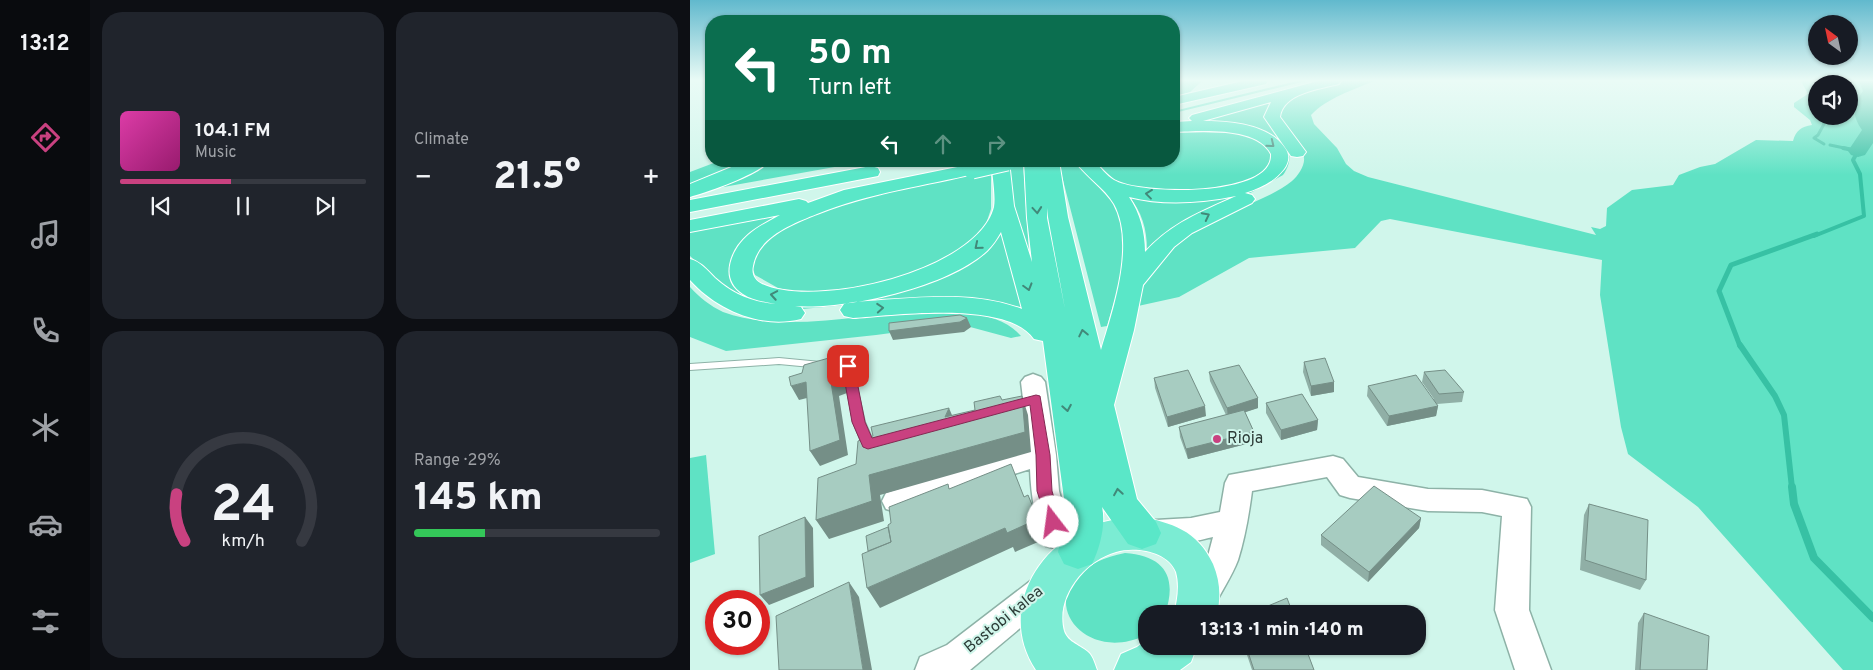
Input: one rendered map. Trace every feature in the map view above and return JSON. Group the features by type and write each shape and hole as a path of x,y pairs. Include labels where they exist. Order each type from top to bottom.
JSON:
{"highway":[{"path":"1180,123 1213,112"},
{"path":"1132,282 1166,242 1184,228 1277,184 1294,169 1297,161 1296,149 1272,117 1273,112"},
{"path":"1108,184 1126,190 1159,196 1210,194 1240,188 1263,179 1270,174 1281,158 1276,147 1253,134 1217,126 1180,125"},
{"path":"690,191 749,167"},
{"path":"690,196 850,167"},
{"path":"690,206 893,167"},
{"path":"690,216 960,167"},
{"path":"690,226 862,192 963,167"},
{"path":"1001,167 1004,206 1040,326 1058,360"},
{"path":"1033,167 1037,218 1050,292 1058,360 1085,514 1079,547"},
{"path":"1051,167 1058,217 1120,505 1146,533"},
{"path":"1090,167 1108,184 1126,207 1134,232 1135,252 1132,282 1099,408"},
{"path":"862,192 797,215 756,240 746,250 741,262 740,272 743,281 753,290 771,295 799,298 858,294 904,283 940,270 976,248 987,238 1004,206"},
{"path":"690,266 713,291 727,301 746,309 800,314 957,304 1000,310 1040,326"},
{"path":"1074,670 1054,656 1042,634 1041,609 1050,584 1062,566 1079,547 1109,536 1126,533 1146,533 1172,542 1189,557 1198,577 1197,605"},
{"path":"1137,670 1153,663 1164,655"},
{"path":"1170,670 1173,655"}],"street":[{"path":"1032,394 1043,455 1045,491 1057,537 1079,547"},
{"path":"896,501 1043,455"},
{"path":"1199,605 1222,560 1233,521 1239,483 1333,466 1350,487 1428,500 1482,501 1517,507 1512,610 1533,670"},
{"path":"1146,533 1191,530 1233,521"},
{"name":"Bastobi kalea","path":"951,666 1050,584"}],"lane":[{"path":"690,367 779,361 848,366 858,422 868,444 887,439"}],"green space":[{"path":"1229,112 1267,112 1266,115 1282,136 1289,151 1288,166 1283,175 1147,250 1143,221 1128,195 1164,199 1269,178 1274,140 1183,124"},
{"path":"1278,112 1314,112 1311,115 1314,124 1337,148 1346,164 1354,171 1368,177 1596,235 1591,227 1600,229 1606,226 1607,208 1632,190 1673,185 1679,175 1700,167 1715,164 1756,140 1793,141 1796,134 1805,127 1812,125 1858,125 1858,112 1873,112 1873,670 1843,670 1698,507 1628,454 1621,427 1600,295 1602,260 1390,219 1381,221 1355,248 1249,258 1179,297 1138,306 1141,293 1153,269 1180,240 1214,219 1283,188 1297,176 1303,164 1303,152"},
{"path":"1800,112 1808,112 1808,118"},
{"path":"1180,130 1225,130 1248,136 1258,141 1273,157 1265,169 1254,178 1241,184 1227,188 1197,191 1142,189 1129,186 1107,175 1099,167 1180,167"},
{"path":"705,166 737,167 690,187 690,172"},
{"path":"750,167 835,167 690,193"},
{"path":"1007,167 1023,167 1029,253 1027,253 1013,210"},
{"path":"1060,167 1084,167 1123,213 1127,258 1107,326 1101,327"},
{"path":"991,168 991,209 986,224 977,239 928,270 865,288 830,292 795,292 778,288 755,275 752,267 753,255 765,240 787,225 841,202"},
{"path":"805,207 732,262 730,276 737,286 755,297 874,296 1001,231 1028,313 879,302 791,310 740,301 690,256 690,230"},
{"path":"690,287 718,310 752,319 782,322 813,321 940,311 970,313 991,318 1004,323 1021,336 1011,338 959,324 726,351 690,337"},
{"path":"706,455 715,554 690,563 690,458"},
{"path":"1125,553 1150,558 1164,570 1170,589 1168,605 1138,605 1138,637 1120,642 1097,640 1080,630 1069,615 1066,598 1073,580 1093,564"}],"building":[{"path":"960,315 967,318 960,322 889,331 889,323"},
{"path":"836,356 839,379 831,382 840,440 810,451 806,382 791,386 789,377 802,373 804,365"},
{"path":"1325,358 1334,382 1311,386 1304,362"},
{"path":"1239,365 1258,398 1227,408 1209,372"},
{"path":"1188,370 1205,406 1167,417 1154,378"},
{"path":"1445,370 1464,392 1439,394 1424,372"},
{"path":"1416,375 1438,406 1389,416 1368,386"},
{"path":"1302,394 1318,420 1281,430 1266,403"},
{"path":"1000,396 1002,400 1022,396 1025,432 869,475 872,501 816,520 818,478 856,464 858,441 873,436 871,427 949,408 945,417 975,410 974,402"},
{"path":"1244,410 1254,432 1186,449 1179,427"},
{"path":"1011,464 1024,497 1028,495 1038,519 1007,533 1005,528 867,588 862,554 891,542 888,525 891,523 889,507 948,484 949,489"},
{"path":"1374,486 1421,518 1369,572 1321,535"},
{"path":"1589,504 1648,520 1646,580 1585,560"},
{"path":"805,517 806,577 770,591 760,590 759,536"},
{"path":"888,527 891,542 868,551 866,536"},
{"path":"849,582 863,670 779,670 776,616"},
{"path":"1287,598 1290,605 1270,605"},
{"path":"1644,613 1709,636 1707,670 1640,670"},
{"path":"1249,655 1308,655 1314,670 1254,670"}],"waterway":[{"path":"1858,151 1871,130 1863,117 1864,112"},
{"path":"1823,125 1814,138 1824,144"},
{"path":"1830,145 1849,149"},
{"path":"1814,236 1864,216 1860,174 1853,160 1858,151 1843,148"},
{"path":"1740,346 1719,291 1731,265 1817,234"},
{"path":"1740,345 1775,396 1784,415 1792,488"},
{"path":"1792,487 1794,504 1814,558 1873,618"}],"place":[{"name":"Rioja","path":"1217,439"}],"route":[{"path":"848,366 858,422 868,444 1036,399 1043,455 1045,491 1053,522"}]}
